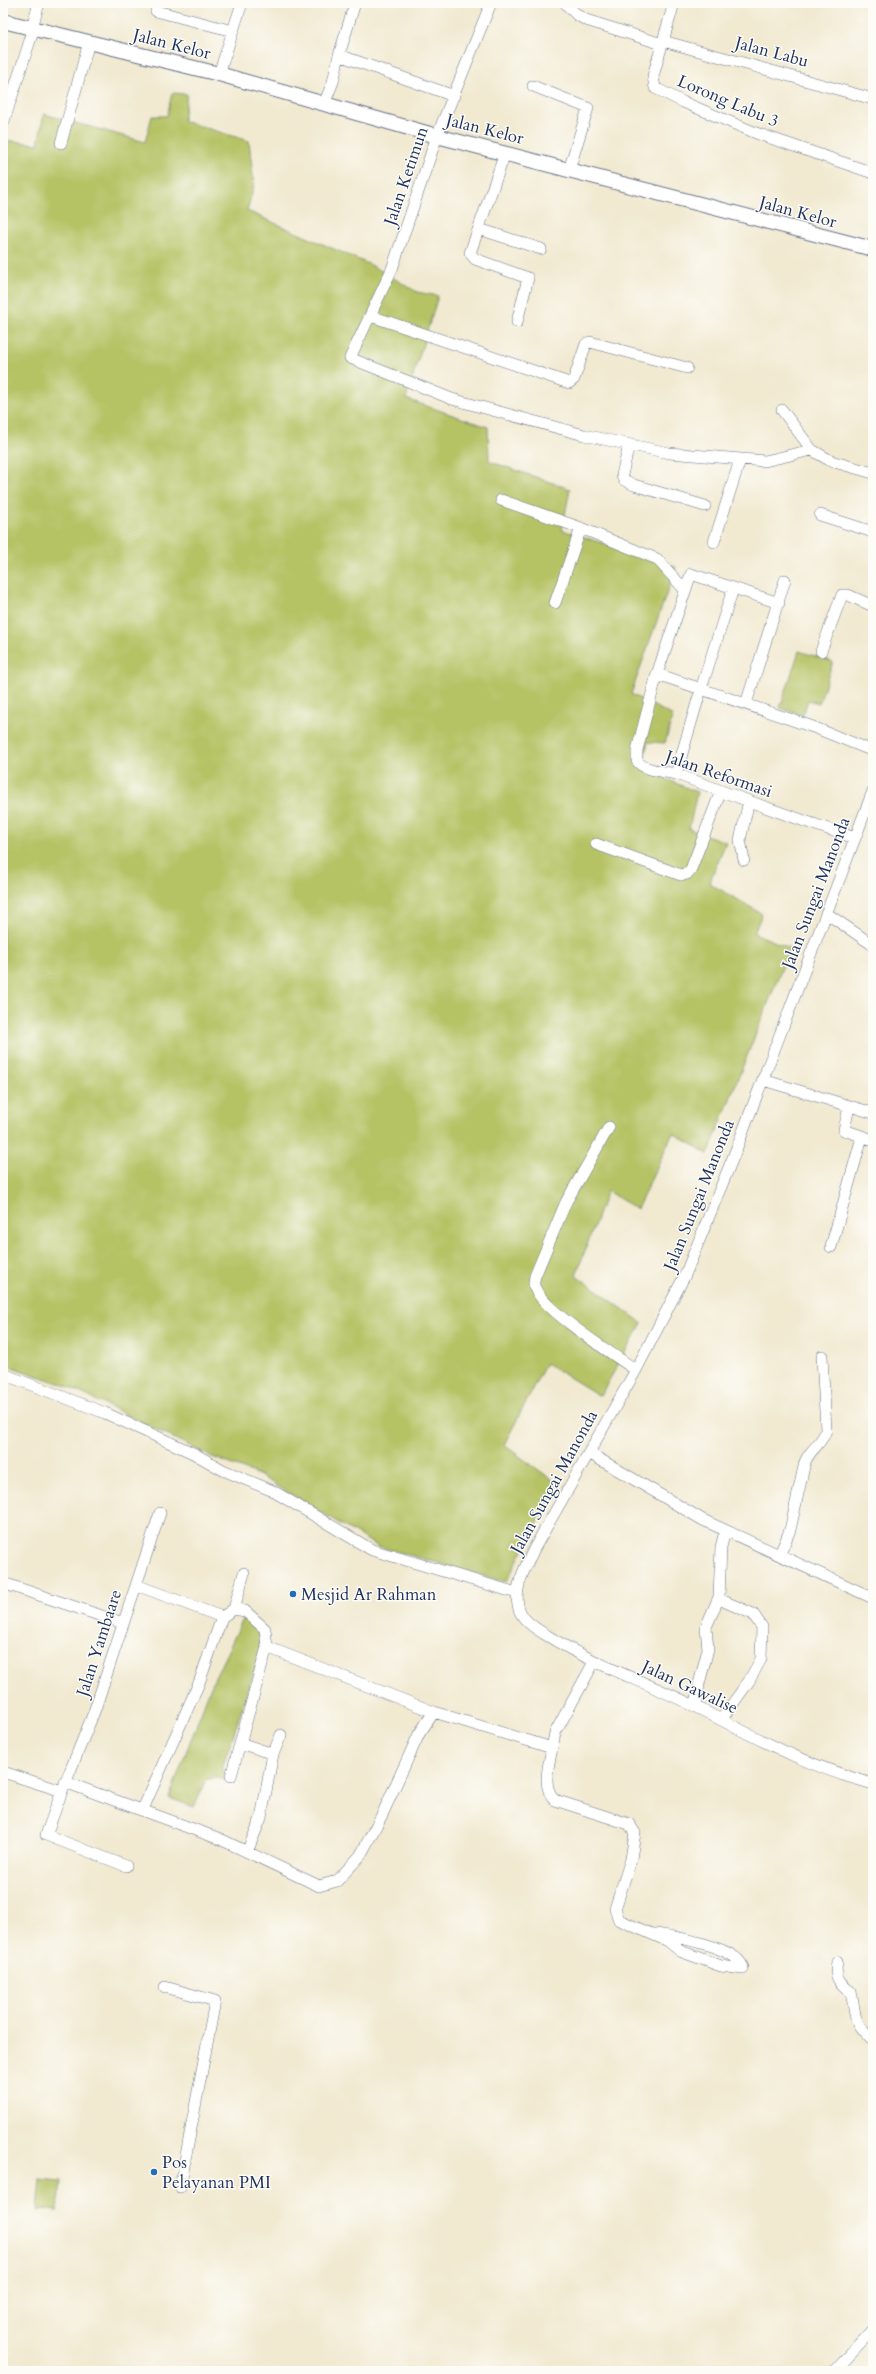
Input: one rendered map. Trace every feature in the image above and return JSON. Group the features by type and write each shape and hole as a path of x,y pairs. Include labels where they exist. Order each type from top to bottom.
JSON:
{"street":[{"path":"3,124 33,28 39,3"},
{"path":"219,74 242,3"},
{"path":"324,104 336,70 338,55 355,3"},
{"name":"Jalan Ketimun","path":"491,3 437,136 392,269 350,358 452,399 584,435 629,445"},
{"name":"Jalan Labu","path":"565,3 576,15 586,20 662,43 873,99"},
{"name":"Lorong Labu 3","path":"674,3 652,80 654,86 660,91 756,133 873,173"},
{"path":"156,11 233,31"},
{"name":"Jalan Kelor","path":"3,21 219,74 437,136 873,249"},
{"path":"61,143 89,42"},
{"path":"338,55 454,96"},
{"path":"533,86 588,108 569,170"},
{"path":"505,153 470,253 471,256 528,278 517,322"},
{"path":"479,229 541,249"},
{"path":"371,316 568,383 574,379 586,344 590,342 687,368"},
{"path":"782,410 812,450 832,461 873,473"},
{"path":"706,506 634,486 624,480 622,475 629,445 669,453 740,460 776,460 812,450"},
{"path":"714,542 740,460"},
{"path":"501,500 581,528 657,559 685,590"},
{"path":"820,515 873,532"},
{"path":"555,603 581,528"},
{"path":"779,604 691,574 657,674 746,704 873,751"},
{"path":"746,704 779,604 785,580"},
{"path":"676,774 700,689 733,589"},
{"path":"821,651 842,595 873,606"},
{"name":"Jalan Reformasi","path":"657,674 636,758 642,766 676,774 855,838"},
{"path":"596,844 681,875 687,874 691,870 721,791"},
{"name":"Jalan Sungai Manonda","path":"517,1593 521,1577 535,1547 636,1370 685,1275 763,1080 873,791"},
{"path":"744,860 740,840 749,801"},
{"path":"826,913 873,945"},
{"path":"763,1080 873,1113"},
{"path":"831,1247 868,1139 844,1130 849,1107"},
{"path":"609,1127 566,1202 535,1276 534,1287 538,1295 580,1332 636,1370"},
{"path":"780,1554 790,1530 805,1462 809,1452 825,1436 826,1430 822,1356"},
{"path":"3,1374 105,1413 193,1453 223,1470 273,1491 372,1550 517,1593"},
{"path":"589,1453 725,1531 780,1554 873,1598"},
{"name":"Jalan Yambaare","path":"126,1866 46,1835 94,1712 160,1513"},
{"path":"696,1707 699,1684 708,1649 706,1627 719,1599 720,1547 725,1531"},
{"path":"234,1609 244,1573"},
{"path":"3,1583 123,1623"},
{"path":"136,1585 222,1616"},
{"name":"Jalan Gawalise","path":"517,1593 518,1606 523,1617 538,1630 594,1662 696,1707 796,1758 833,1774 873,1784"},
{"path":"719,1599 753,1614 762,1627 761,1659 749,1681 721,1720"},
{"path":"143,1809 199,1684 222,1616 234,1609 244,1611 265,1630 267,1647 231,1776"},
{"path":"267,1647 434,1712 552,1748"},
{"path":"594,1662 555,1733 547,1784 549,1794 556,1800 629,1824 635,1833 631,1859 615,1909 619,1920 668,1941 680,1951 721,1966 743,1969 739,1959 721,1950 677,1936 654,1934"},
{"path":"3,1772 64,1786 143,1809 247,1852 319,1886 337,1881 360,1856 382,1815 419,1734 434,1712"},
{"path":"247,1852 261,1818 273,1754 280,1735"},
{"path":"240,1743 273,1754"},
{"path":"837,1962 835,1973 838,1982 851,1992 853,2012 859,2028 873,2041"},
{"path":"165,1986 215,2001 180,2187"},
{"path":"834,2371 873,2330"}],"green space":[{"path":"172,93 187,94 183,121 249,141 254,185 247,211 373,266 417,292 438,296 406,399 488,427 489,461 570,489 562,530 676,567 631,694 673,716 665,743 648,742 642,769 697,792 689,829 726,842 709,883 762,914 754,933 790,948 708,1154 673,1133 637,1209 607,1191 576,1275 642,1323 600,1396 546,1363 504,1445 558,1484 506,1582 377,1546 259,1475 210,1456 67,1386 3,1364 3,140 38,144 44,114 145,142 152,116 167,116"},
{"path":"799,651 833,662 819,703 808,700 803,715 780,708"},
{"path":"247,1618 262,1636 258,1660 223,1766 224,1778 207,1779 194,1807 169,1798 211,1686 242,1621"},
{"path":"40,2180 61,2182 58,2211 37,2209"}],"place":[{"name":"Mesjid Ar Rahman","path":"293,1594"},
{"name":"Pos Pelayanan PMI","path":"154,2172"}]}
